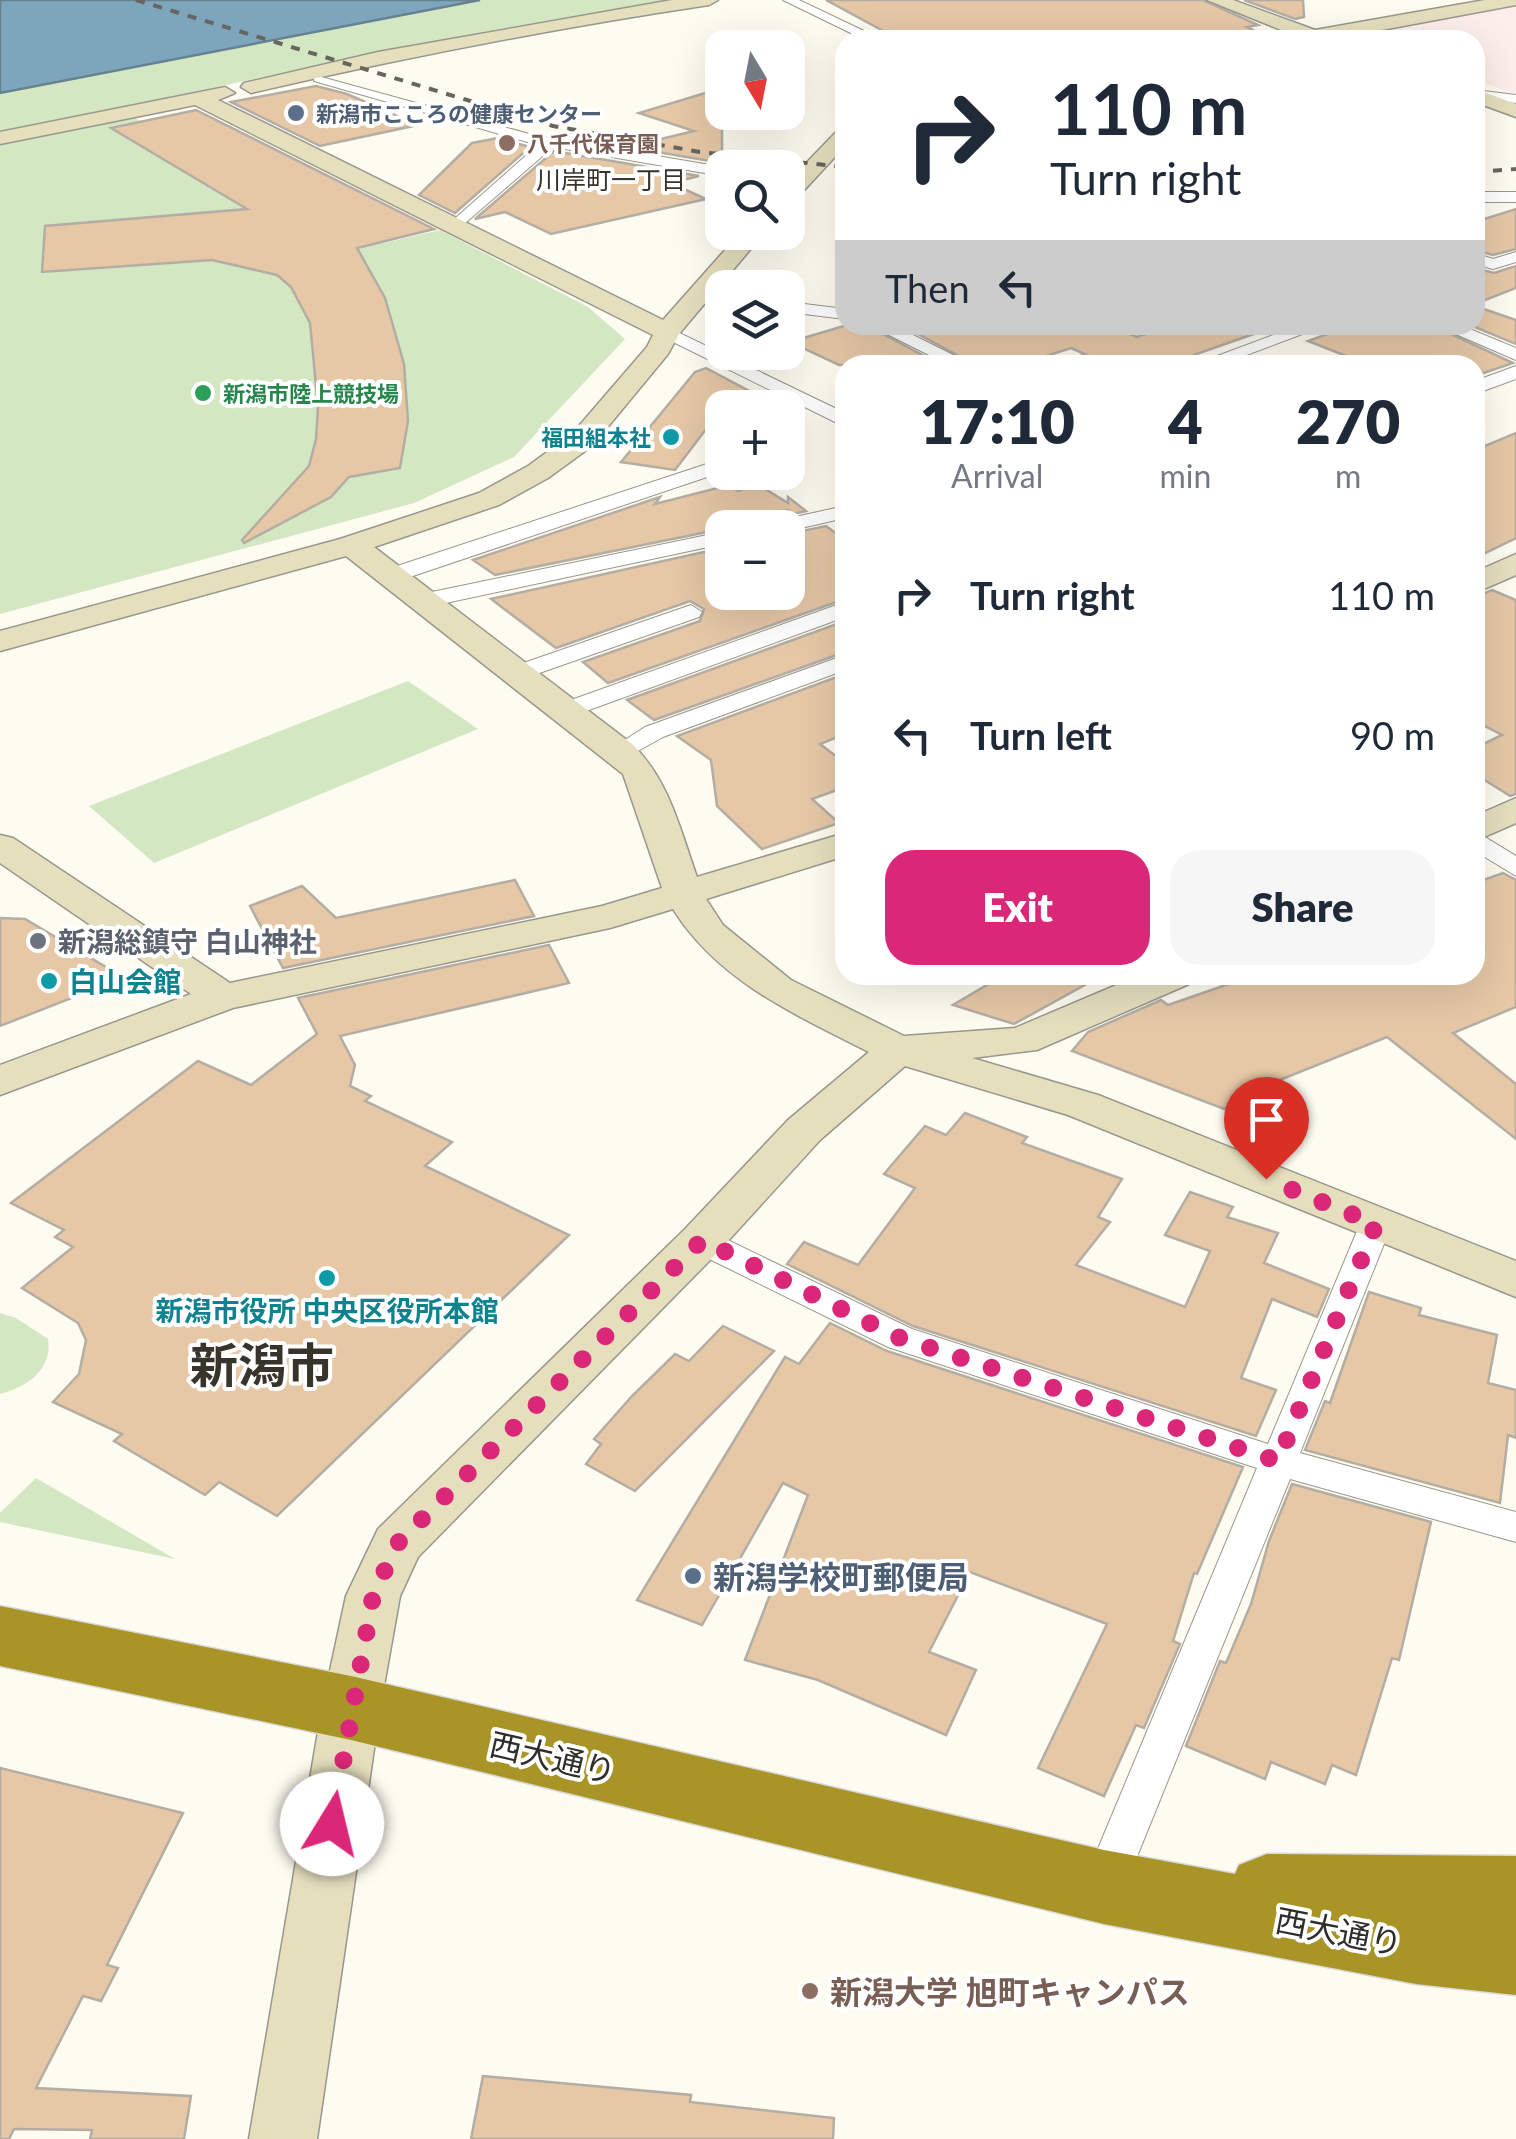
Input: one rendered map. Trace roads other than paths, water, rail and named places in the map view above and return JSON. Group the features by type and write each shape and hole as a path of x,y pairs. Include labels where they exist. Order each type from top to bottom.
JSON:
{"highway":[{"name":"西大通り","path":"0,1636 351,1708 1104,1887 1416,1946 1516,1956"},
{"name":"西大通り","path":"1104,1887 1516,1893"}],"street":[{"path":"251,87 319,78 606,15 709,0"},
{"path":"789,0 854,30"},
{"path":"1216,0 1297,30"},
{"path":"1360,30 1516,0"},
{"path":"0,138 344,65 448,48"},
{"path":"319,78 549,143 705,169"},
{"path":"1485,95 1516,99"},
{"path":"197,98 835,416"},
{"path":"1485,98 1516,110"},
{"path":"457,225 549,143"},
{"path":"805,176 835,145"},
{"path":"1485,197 1516,196"},
{"path":"1485,267 1516,256"},
{"path":"1485,261 1494,264"},
{"path":"0,641 351,545 489,499 538,472 582,440 659,349 667,332 705,303"},
{"path":"805,309 835,313"},
{"path":"900,335 942,355"},
{"path":"1231,355 1288,335"},
{"path":"1469,335 1516,354"},
{"path":"1485,384 1516,372"},
{"path":"393,576 705,471"},
{"path":"805,521 835,514"},
{"path":"427,600 705,542"},
{"path":"351,545 620,751 638,770 649,792 684,895 708,933 777,988 898,1050 1082,1105 1516,1280"},
{"path":"1485,579 1516,563"},
{"path":"520,672 690,612"},
{"path":"569,709 835,613"},
{"path":"620,751 654,732 835,666"},
{"path":"1485,825 1516,809"},
{"path":"0,846 224,996"},
{"path":"1485,846 1516,868"},
{"path":"0,1082 130,1028 224,996 610,916 835,847"},
{"path":"284,2139 351,1708 373,1596 397,1544 702,1240 804,1130 898,1050 1022,1041 1152,985"},
{"path":"1104,1887 1376,1224"},
{"path":"702,1240 900,1338 1278,1461 1516,1526"}],"water":[{"path":"0,0 480,0 0,93"}],"railway":[{"path":"136,0 553,126 700,152 835,166"},
{"path":"1485,171 1516,169"}],"place":[{"name":"新潟市こころの健康センター","path":"296,113"},
{"name":"八千代保育園","path":"507,143"},
{"name":"新潟市陸上競技場","path":"203,393"},
{"name":"福田組本社","path":"671,437"},
{"name":"新潟総鎮守 白山神社","path":"38,941"},
{"name":"白山会館","path":"49,981"},
{"name":"新潟市役所 中央区役所本館","path":"327,1278"},
{"name":"新潟学校町郵便局","path":"693,1576"},
{"name":"新潟大学 旭町キャンパス","path":"810,1991"}],"district":[{"name":"川岸町一丁目","path":"611,179"},
{"name":"新潟市","path":"262,1364"}]}
